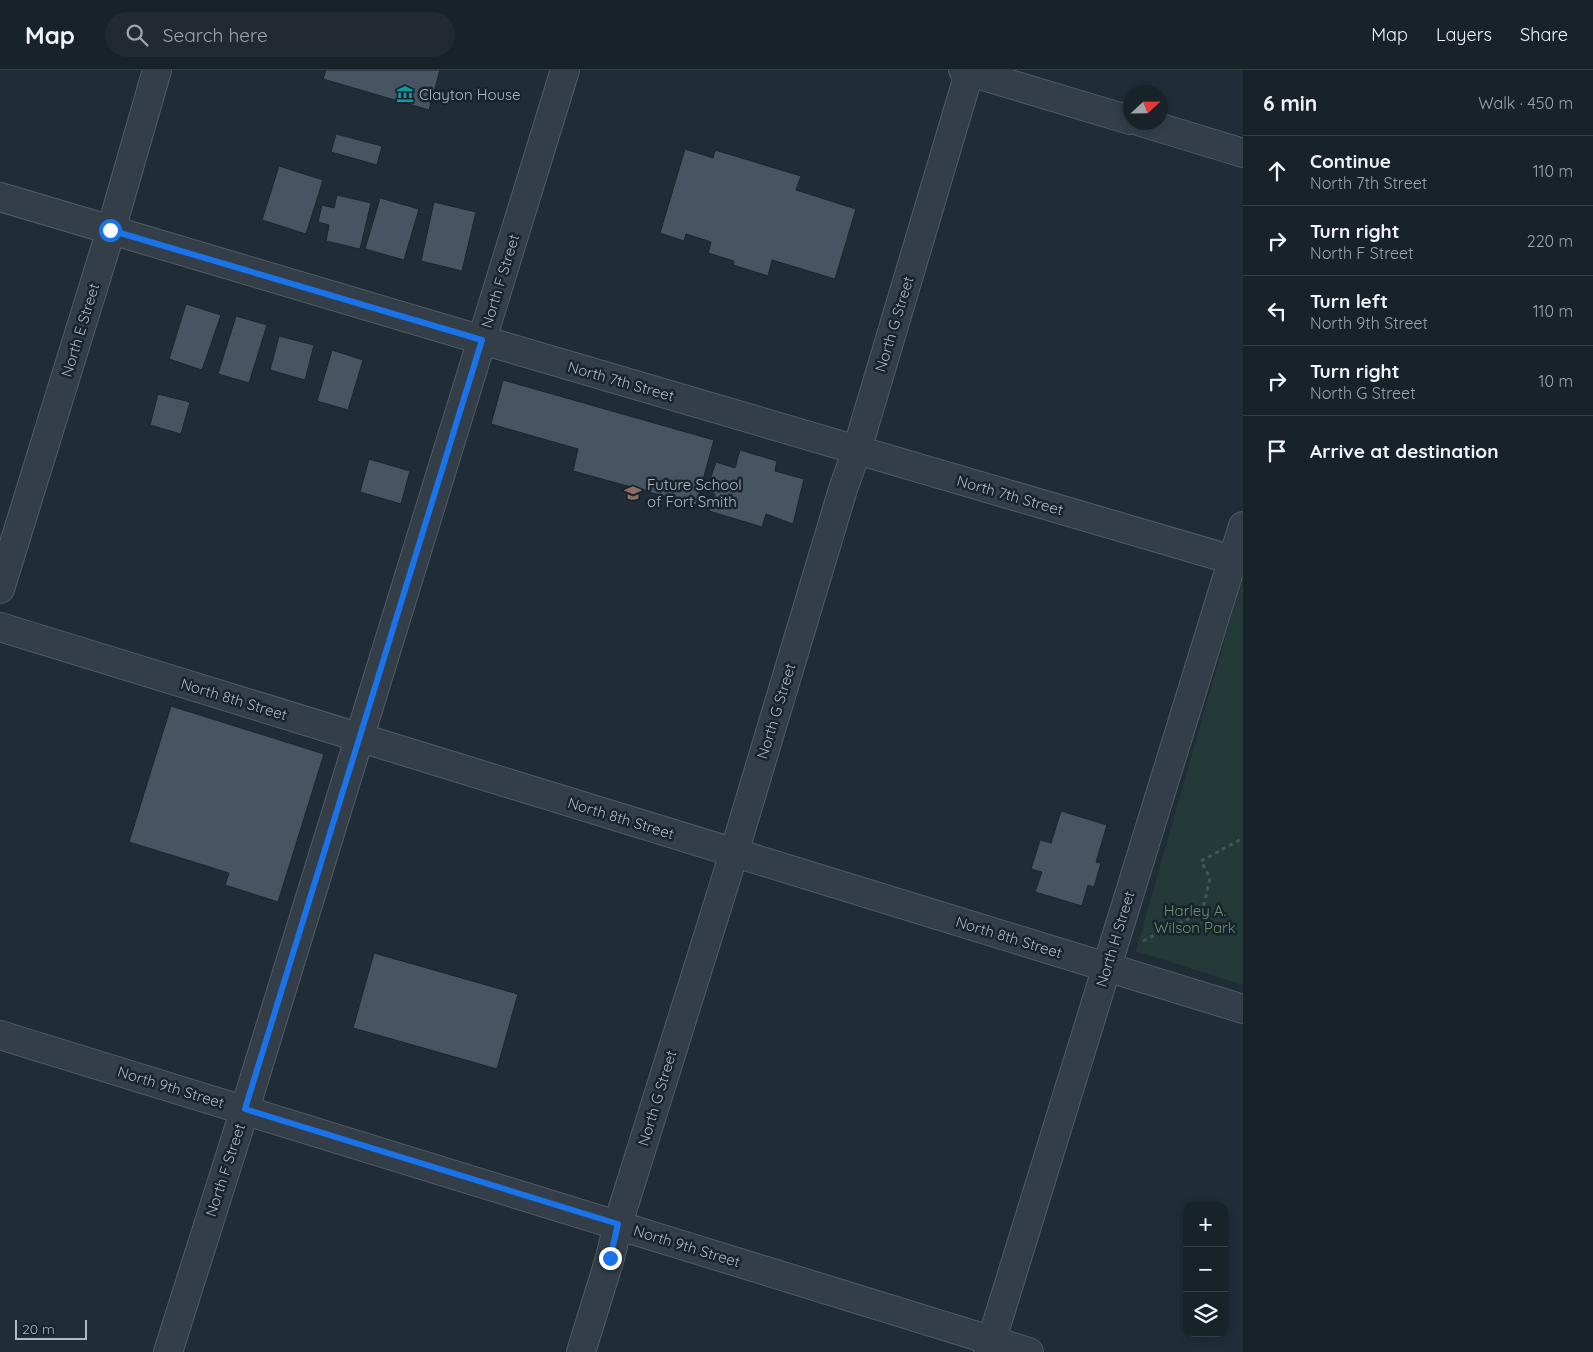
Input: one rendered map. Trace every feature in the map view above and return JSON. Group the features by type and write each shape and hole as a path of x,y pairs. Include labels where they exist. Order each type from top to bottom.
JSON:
{"street":[{"name":"North E Street","path":"0,589 157,70"},
{"name":"North F Street","path":"168,1352 245,1109 565,70"},
{"path":"968,71 1123,118"},
{"name":"North G Street","path":"580,1352 734,853 843,489 857,450 968,71"},
{"path":"1167,130 1243,153"},
{"name":"North 7th Street","path":"0,197 1238,562"},
{"name":"North H Street","path":"989,1346 1106,967 1238,562 1243,526"},
{"name":"North 8th Street","path":"0,627 1243,1009"},
{"name":"North 9th Street","path":"0,1035 618,1224 989,1346 1029,1352"}],"path":[{"path":"1138,943 1202,912 1210,878 1201,861 1243,838"}],"green space":[{"name":"Harley A. Wilson Park","path":"1243,579 1243,985 1136,951"}],"building":[{"name":"Clayton House","path":"326,70 440,70 429,110 323,79"},
{"path":"336,134 382,146 377,165 331,152"},
{"path":"685,149 713,158 715,150 801,176 796,190 856,209 835,279 772,260 768,276 733,265 734,261 708,253 711,242 686,234 684,241 660,233"},
{"path":"279,166 323,180 306,234 262,220"},
{"path":"337,195 371,203 360,249 326,241 329,225 318,222 322,205 334,208"},
{"path":"380,198 419,209 404,260 365,249"},
{"path":"434,202 476,212 462,271 421,261"},
{"path":"186,304 221,315 202,370 169,359"},
{"path":"236,316 267,325 249,383 218,374"},
{"path":"279,336 314,345 305,380 270,370"},
{"path":"332,350 363,360 348,410 317,401"},
{"name":"Future School of Fort Smith","path":"503,380 714,440 696,505 573,471 578,449 491,424"},
{"path":"158,394 190,402 181,434 150,425"},
{"path":"740,450 777,461 775,471 804,479 793,524 766,514 762,527 709,511 715,494 706,492 716,462 735,468"},
{"path":"369,459 410,471 401,504 360,492"},
{"path":"171,706 324,754 278,902 225,885 229,873 129,842"},
{"path":"1061,811 1107,825 1096,862 1101,863 1094,887 1088,885 1082,906 1035,892 1042,872 1031,869 1040,840 1051,843"},
{"path":"374,953 518,994 497,1069 353,1028"}],"place":[{"name":"Clayton House","path":"405,94"},
{"name":"Future School of Fort Smith","path":"633,493"}],"route":[{"path":"110,230 482,340 245,1109 618,1224 610,1258"}]}
